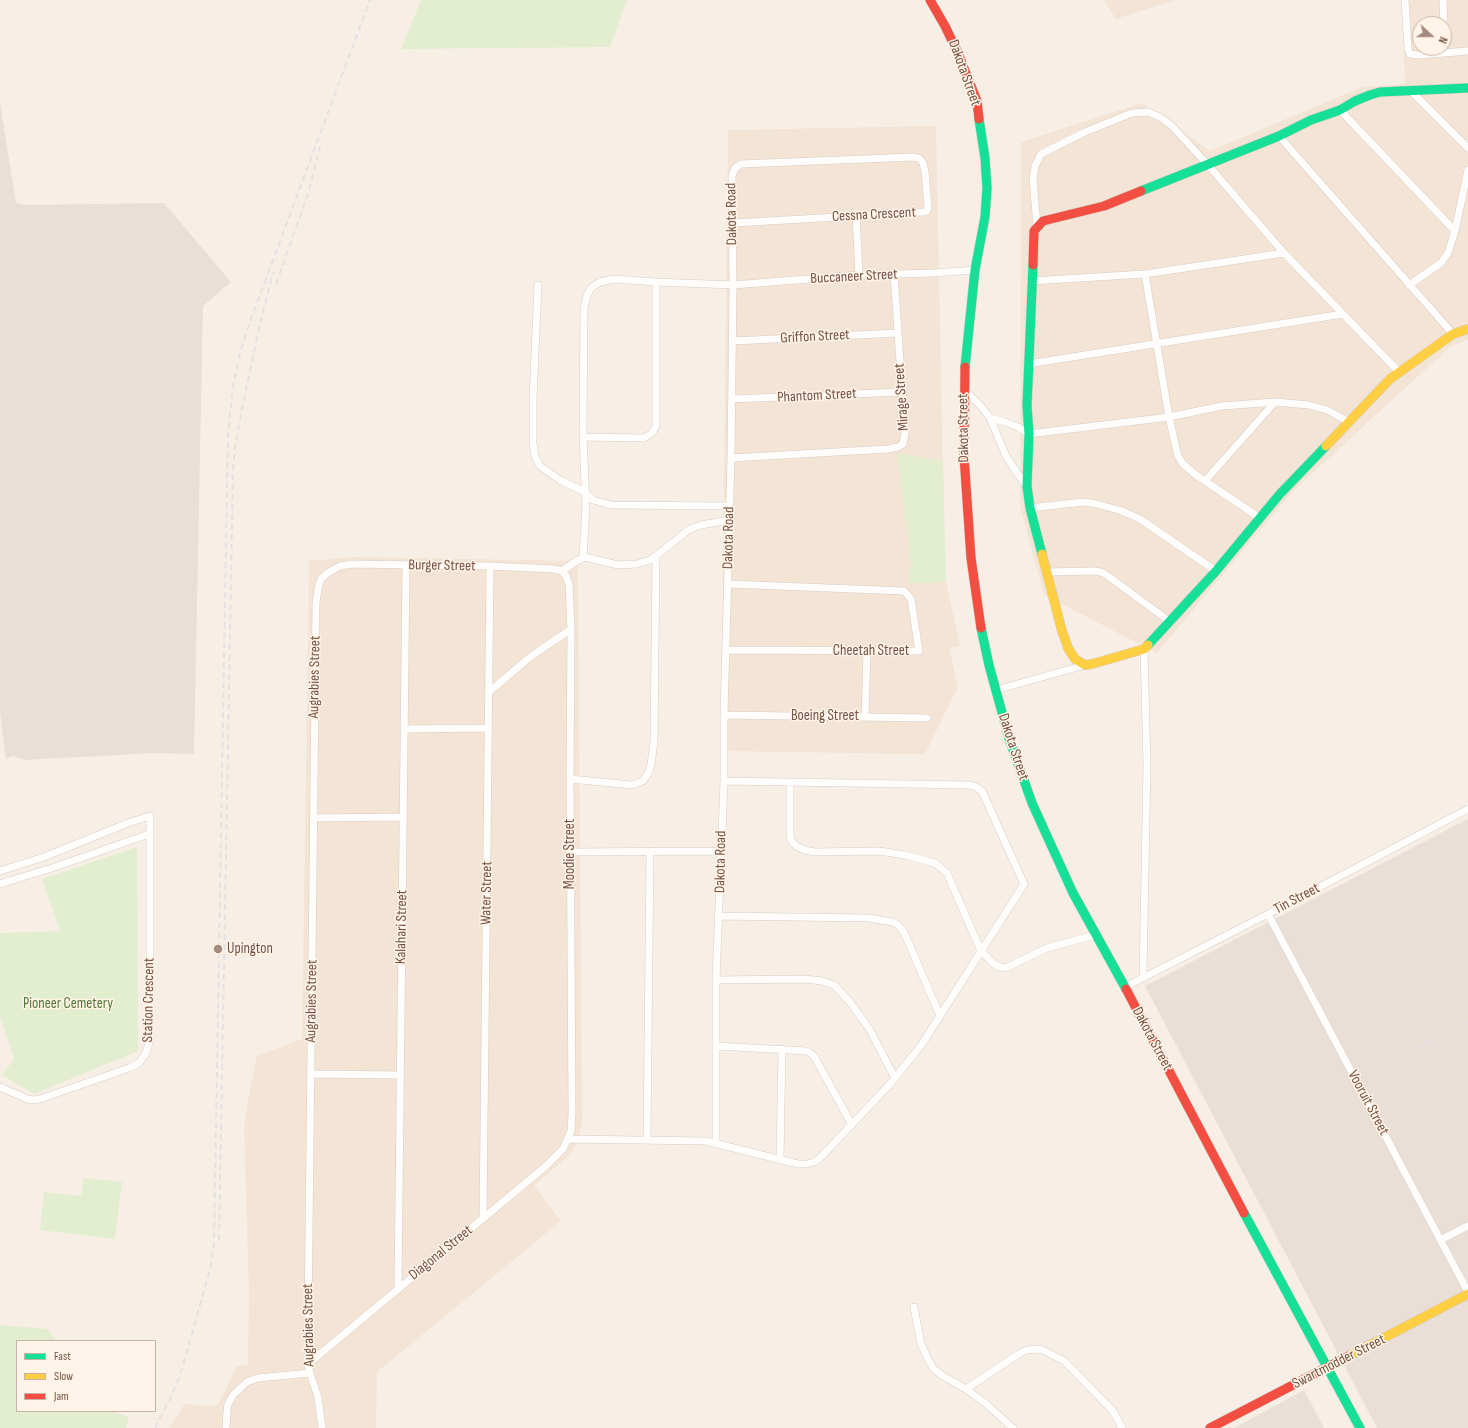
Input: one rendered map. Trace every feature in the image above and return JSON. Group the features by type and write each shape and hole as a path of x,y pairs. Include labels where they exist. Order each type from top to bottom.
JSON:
{"street":[{"name":"Dakota Street","path":"930,0 957,51 977,100 985,158 987,188 985,217 975,270 965,355 964,456 971,558 982,634 996,690 1020,771 1034,809 1061,870 1360,1428"},
{"path":"1405,0 1408,52 1412,54"},
{"path":"1443,0 1444,16"},
{"path":"1452,52 1468,51"},
{"path":"1085,665 1075,659 1068,648 1062,631 1030,508 1027,486 1029,434 1027,406 1028,364 1034,231 1043,221 1104,206 1279,136 1311,120 1340,110 1355,101 1370,95 1380,92 1468,88"},
{"path":"1412,91 1468,148"},
{"path":"1340,110 1455,231"},
{"path":"1038,226 1033,180 1035,166 1041,154 1085,132 1132,113 1148,112 1160,117 1172,126 1208,165 1284,253 1399,372"},
{"path":"1279,136 1453,334"},
{"name":"Cessna Crescent","path":"733,223 927,211 928,207 926,172 920,159 914,157 741,164"},
{"name":"Dakota Road","path":"716,1143 716,980 720,916 724,781 724,715 733,341 732,176 735,168 741,164"},
{"path":"1410,285 1445,258 1450,249 1468,170"},
{"path":"856,215 859,275"},
{"path":"1031,281 1145,274 1284,253"},
{"name":"Buccaneer Street","path":"583,558 585,492 584,308 587,295 592,288 600,282 614,279 733,285 859,275 975,270"},
{"name":"Mirage Street","path":"731,458 888,449 898,447 903,444 905,440 894,274"},
{"path":"1145,274 1169,417 1178,456 1181,461 1205,482 1260,518"},
{"path":"584,437 644,438 652,433 656,426 656,282"},
{"path":"538,285 533,399 533,451 536,461 549,473 585,492 593,500 611,506 729,506"},
{"path":"1028,364 1344,314"},
{"path":"996,690 1144,649 1216,571 1279,495 1390,379 1453,334 1468,329"},
{"name":"Griffon Street","path":"733,341 898,333"},
{"path":"964,390 981,406 990,418 1006,456 1027,486"},
{"name":"Phantom Street","path":"732,399 902,392"},
{"path":"990,418 1011,424 1029,434 1169,417 1222,406 1274,402 1309,405 1327,410 1349,422"},
{"path":"1205,482 1274,402"},
{"path":"1030,508 1083,502 1122,511 1140,518 1216,571"},
{"path":"562,571 583,558 591,558 618,565 637,564 650,560 688,530 701,525 729,520"},
{"path":"570,779 632,785 643,781 650,769 654,742 656,556"},
{"name":"Burger Street","path":"325,575 334,568 348,564 490,566 554,569 562,571"},
{"name":"Kalahari Street","path":"398,1288 406,566"},
{"name":"Water Street","path":"483,1219 490,566"},
{"name":"Moodie Street","path":"562,571 569,584 571,629 570,852 572,1113 571,1131 568,1139"},
{"path":"1046,572 1101,572 1169,621"},
{"name":"Augrabies Street","path":"322,1428 318,1397 308,1364 308,1322 316,603 318,588 321,579 325,575"},
{"name":"Cheetah Street","path":"726,650 919,651 911,599 904,591 728,584"},
{"path":"489,692 530,657 571,629"},
{"path":"1143,977 1147,765 1144,649"},
{"path":"865,717 867,651"},
{"name":"Boeing Street","path":"724,715 927,718"},
{"path":"404,729 489,728"},
{"path":"568,1139 699,1141 716,1143 798,1164 814,1162 820,1158 852,1125 895,1078 922,1044 1024,884 982,791 978,787 968,785 724,781"},
{"path":"790,782 790,840 794,845 814,852 879,851 905,855 935,863 946,874 981,952 994,964 1006,968 1047,948 1095,935"},
{"name":"Tin Street","path":"1125,987 1468,809"},
{"name":"Station Crescent","path":"0,871 44,857 150,816 150,1039 143,1059 139,1063 129,1068 40,1099 27,1099 0,1087"},
{"path":"313,818 403,817"},
{"path":"0,884 55,867 150,834"},
{"path":"570,852 721,851"},
{"path":"647,1140 650,852"},
{"name":"Vooruit Street","path":"1268,914 1468,1293"},
{"path":"720,916 868,918 893,922 901,928 906,935 940,1016"},
{"path":"716,980 804,980 822,981 834,985 850,1002 870,1030 895,1078"},
{"path":"716,1046 807,1051 814,1056 852,1125"},
{"path":"780,1159 782,1049"},
{"path":"311,1074 400,1075"},
{"name":"Diagonal Street","path":"308,1364 546,1166 558,1154 568,1139"},
{"path":"1440,1240 1468,1226"},
{"name":"Swartmodder Street","path":"1210,1428 1468,1293"},
{"path":"914,1306 921,1344 928,1361 934,1369 985,1403 1013,1428"},
{"path":"966,1389 1026,1350 1035,1348 1041,1349 1064,1361 1112,1411 1122,1428"},
{"path":"226,1428 227,1411 231,1399 240,1387 247,1382 258,1378 310,1373"}],"shaded area":[{"path":"1104,0 1175,0 1116,19"},
{"path":"1402,0 1468,0 1468,340 1451,346 1292,492 1157,653 1044,595 1020,507 1021,142 1142,103 1210,151 1362,87 1405,84"},
{"path":"0,103 16,203 27,205 164,203 231,282 203,306 194,754 154,753 25,760 13,756 6,759 0,713"},
{"path":"936,126 945,576 960,646 949,648 958,687 925,754 721,751 728,130"},
{"path":"355,557 578,561 582,1123 577,1144 566,1158 534,1186 561,1221 377,1372 376,1428 169,1428 183,1406 186,1404 208,1406 218,1405 237,1366 248,1365 249,1290 244,1127 248,1101 257,1056 302,1039 309,561"},
{"path":"1468,819 1468,1428 1377,1428 1145,986"},
{"path":"1304,1390 1324,1428 1234,1428"}],"green space":[{"path":"421,0 627,0 610,47 401,49"},
{"path":"897,453 943,461 946,581 937,583 909,583 911,563"},
{"name":"Pioneer Cemetery","path":"137,847 138,1051 34,1094 2,1075 14,1059 0,1017 0,933 60,931 42,879"},
{"path":"84,1178 122,1182 115,1239 40,1230 44,1192 81,1196"},
{"path":"0,1325 47,1329 56,1340 16,1340 16,1412 114,1412 129,1417 126,1428 0,1428"}],"railway":[{"path":"155,1428 180,1376 210,1269 214,1243 228,435 233,386 241,349 251,319 370,0"},
{"path":"276,284 308,194 320,147"},
{"path":"219,1240 233,469 242,409 273,272"},
{"path":"1373,1071 1468,1022"}],"traffic: fast":[{"path":"1141,191 1279,136 1311,120 1340,110 1355,101 1370,95 1380,92 1468,88"},
{"path":"965,367 975,270 985,217 987,188 985,158 979,119"},
{"path":"1033,265 1027,406 1029,434 1027,486 1030,508 1042,554"},
{"path":"1148,645 1216,571 1279,495 1326,446"},
{"path":"981,628 989,665 1009,738 1032,803 1073,893 1126,989"},
{"path":"1244,1213 1360,1428"}],"traffic: slow":[{"path":"1326,446 1390,379 1453,334 1468,329"},
{"path":"1042,554 1062,631 1068,648 1075,659 1085,665 1092,664 1144,649 1148,645"},
{"path":"1349,1356 1468,1294"}],"traffic: jam":[{"path":"930,0 957,51 977,101 979,119"},
{"path":"1033,265 1034,231 1043,221 1104,206 1141,191"},
{"path":"965,367 964,456 971,558 981,628"},
{"path":"1126,989 1244,1213"},
{"path":"1210,1428 1349,1356"}],"place":[{"name":"Upington","path":"218,949"}]}
